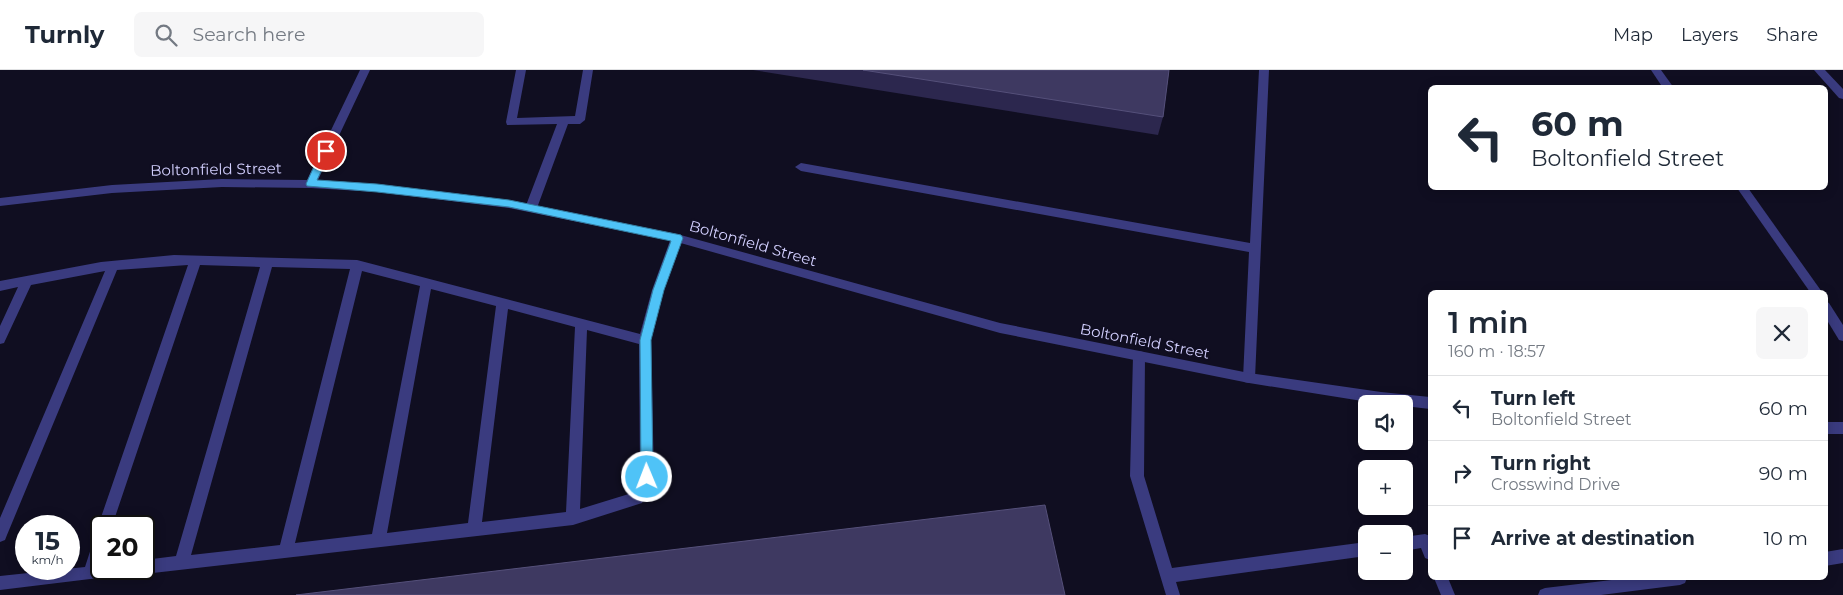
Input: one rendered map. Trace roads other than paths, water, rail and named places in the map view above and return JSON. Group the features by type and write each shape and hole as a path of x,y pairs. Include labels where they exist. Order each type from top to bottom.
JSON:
{"street":[{"path":"311,184 365,70"},
{"path":"522,70 511,122 580,120 588,70"},
{"path":"1249,378 1264,70"},
{"path":"1656,70 1667,85"},
{"path":"1819,70 1843,94"},
{"path":"531,208 564,120"},
{"path":"801,167 1256,249"},
{"name":"Boltonfield Street","path":"0,202 112,189 222,183 311,184 377,188 531,208 677,238 1000,328 1249,378 1381,398 1428,403"},
{"path":"1743,190 1815,290"},
{"path":"155,566 573,518 637,498 647,477 645,340 658,290 677,238"},
{"path":"0,286 113,266 196,260 357,264 426,284 645,340"},
{"path":"109,515 196,260"},
{"path":"182,562 268,261"},
{"path":"286,551 357,264"},
{"path":"0,534 113,266"},
{"path":"0,339 27,280"},
{"path":"378,540 426,284"},
{"path":"474,529 503,303"},
{"path":"1828,311 1843,336"},
{"path":"573,518 582,324"},
{"path":"1139,356 1137,476 1173,595"},
{"path":"1828,428 1843,428"},
{"path":"1413,543 1425,541 1428,548"},
{"path":"1167,576 1358,550"},
{"path":"1828,558 1843,556"},
{"path":"0,583 90,573"},
{"path":"1442,580 1448,595"},
{"path":"1545,595 1664,580"}]}
